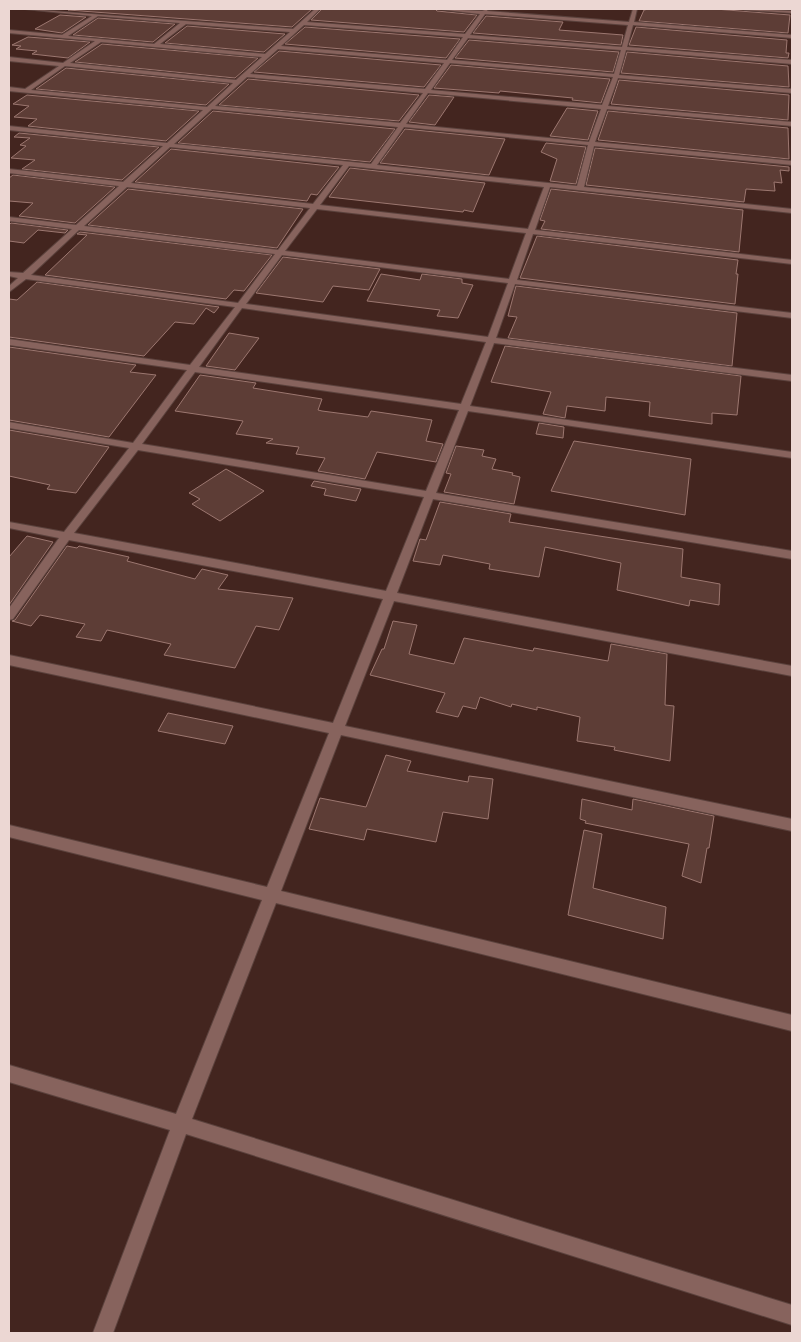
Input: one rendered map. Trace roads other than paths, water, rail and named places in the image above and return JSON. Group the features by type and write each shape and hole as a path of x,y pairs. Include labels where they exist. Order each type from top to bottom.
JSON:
{"street":[{"path":"27,9 294,31"},
{"path":"116,16 127,9"},
{"path":"9,290 318,9"},
{"path":"440,9 485,10 631,24 792,36"},
{"path":"580,188 591,144 603,107 616,76 635,9"},
{"path":"745,9 792,12"},
{"path":"373,166 485,10"},
{"path":"63,38 97,15"},
{"path":"156,45 185,22"},
{"path":"302,23 792,62"},
{"path":"9,32 268,56"},
{"path":"27,90 99,41"},
{"path":"277,48 792,91"},
{"path":"9,59 238,82"},
{"path":"9,66 17,60"},
{"path":"246,75 792,124"},
{"path":"9,89 792,163"},
{"path":"9,128 792,211"},
{"path":"9,616 66,536 242,306 348,163"},
{"path":"9,170 792,262"},
{"path":"103,1333 181,1124 338,729 428,494 491,340 548,184"},
{"path":"9,219 792,316"},
{"path":"9,274 491,340 792,378"},
{"path":"9,342 792,455"},
{"path":"9,424 792,555"},
{"path":"9,525 792,671"},
{"path":"9,660 792,825"},
{"path":"9,831 792,1023"},
{"path":"9,1073 181,1124 792,1315"}]}
